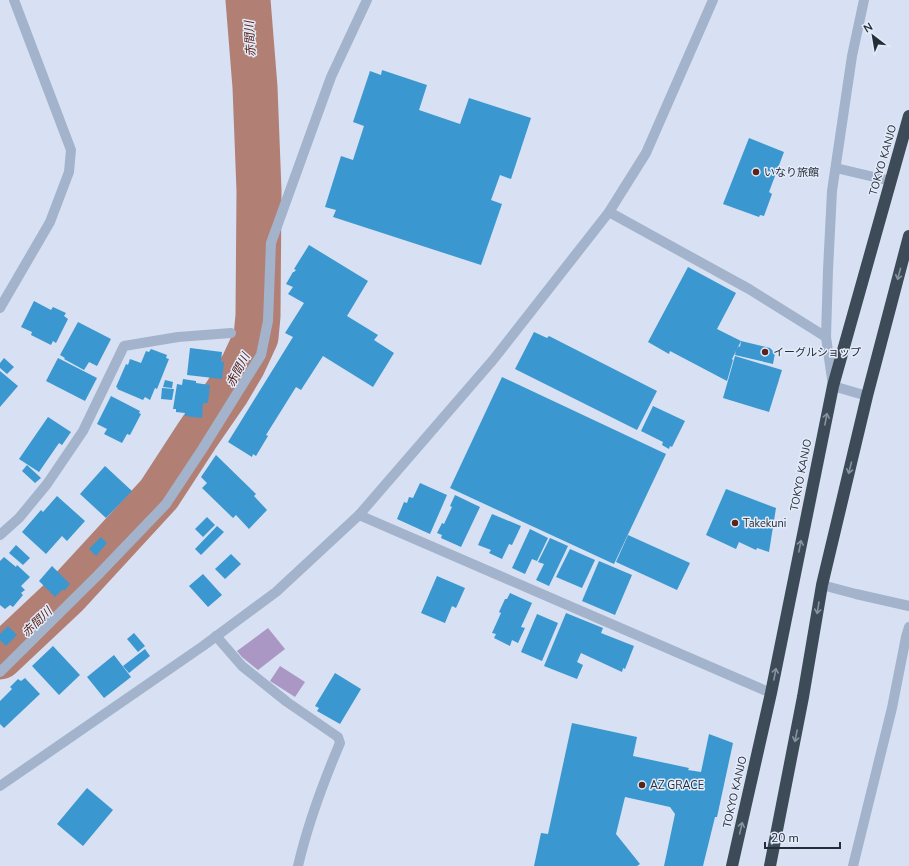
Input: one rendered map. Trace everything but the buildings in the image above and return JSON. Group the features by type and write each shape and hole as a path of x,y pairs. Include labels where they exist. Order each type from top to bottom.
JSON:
{"highway":[{"name":"TOKYO KANJO","path":"732,866 771,693 833,386 909,116"},
{"path":"770,866 803,697 822,585 867,396 909,236"}],"street":[{"path":"0,308 50,222 69,172 71,150 14,0"},
{"path":"0,672 97,576 166,504 261,355 268,321 271,243 330,77 367,0"},
{"path":"0,786 216,636 276,592 359,515 493,360 609,212 646,153 713,0"},
{"path":"864,0 852,56 832,191 826,337 833,386 867,396"},
{"path":"836,168 891,181"},
{"path":"609,212 749,289 826,337"},
{"path":"0,535 19,518 47,484 83,431 124,346 178,337 231,333"},
{"path":"359,515 771,693"},
{"path":"822,585 909,606"},
{"path":"853,866 892,708 909,627"},
{"path":"216,636 242,666 286,702 338,737 340,743 323,784 305,835 298,866"}],"shaded area":[{"path":"268,628 285,649 258,670 237,651"},
{"path":"280,666 305,682 295,697 270,681"}],"waterway":[{"name":"赤間川","path":"0,657 67,594 159,494 227,392 243,365 256,337 258,316 259,191 255,87 248,0"}],"place":[{"name":"いなり旅館","path":"756,172"},
{"name":"イーグルショップ","path":"765,352"},
{"name":"Takekuni","path":"735,523"},
{"name":"AZ GRACE","path":"642,785"}]}
